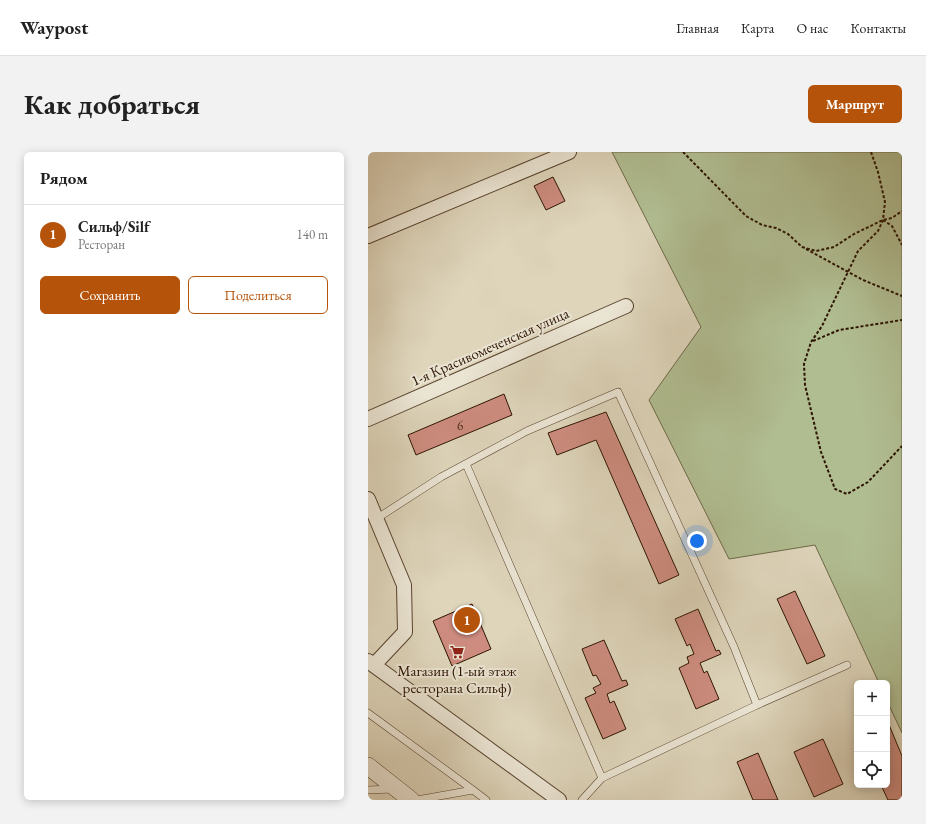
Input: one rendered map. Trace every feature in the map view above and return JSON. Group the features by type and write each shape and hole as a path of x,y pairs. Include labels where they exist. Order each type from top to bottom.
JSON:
{"street":[{"path":"368,236 569,152"},
{"name":"1-я Красивомеченская улица","path":"368,419 626,306"},
{"path":"368,499 404,585 405,632 371,663 559,800"},
{"path":"368,766 411,800"}],"lane":[{"path":"376,520 441,477 527,432 618,392 734,647 757,705"},
{"path":"466,464 602,778"},
{"path":"582,800 602,778 757,705 847,665"},
{"path":"368,713 486,800"},
{"path":"368,790 397,789"},
{"path":"417,800 473,790"}],"path":[{"path":"683,152 746,216 762,225 776,228 788,234 802,247 849,273 902,296"},
{"path":"871,152 878,172 885,202 883,220 878,230 858,251 849,273 822,326 811,342 804,364 805,384 821,452 834,489 847,494 868,482 902,446"},
{"path":"802,247 816,251 834,246 883,220 892,218 902,211"},
{"path":"883,220 892,226 902,245"},
{"path":"811,342 839,330 902,320"}],"green space":[{"path":"612,152 902,152 902,733 890,707 890,680 878,680 815,545 729,559 649,400 701,327"}],"building":[{"path":"553,177 565,201 546,210 534,186"},
{"path":"504,394 512,415 416,455 408,435"},
{"path":"606,412 679,575 659,584 596,440 557,455 548,433"},
{"path":"795,591 825,656 807,664 777,599"},
{"path":"472,604 491,649 452,666 433,621"},
{"path":"698,609 716,651 719,650 721,654 700,663 704,673 707,671 719,699 696,709 679,668 689,663 687,657 694,654 690,644 687,646 675,619"},
{"path":"604,640 622,681 626,680 628,685 607,694 610,703 614,701 626,729 603,739 585,698 596,693 593,688 601,684 596,675 593,676 582,649"},
{"path":"890,727 902,756 902,800 888,800 882,788 890,788"},
{"path":"823,739 843,784 814,797 794,752"},
{"path":"758,753 778,800 753,800 737,762"}],"place":[{"name":"Сильф/Silf","path":"467,620"},
{"name":"Магазин (1-ый этаж ресторана Сильф)","path":"457,652"}]}
